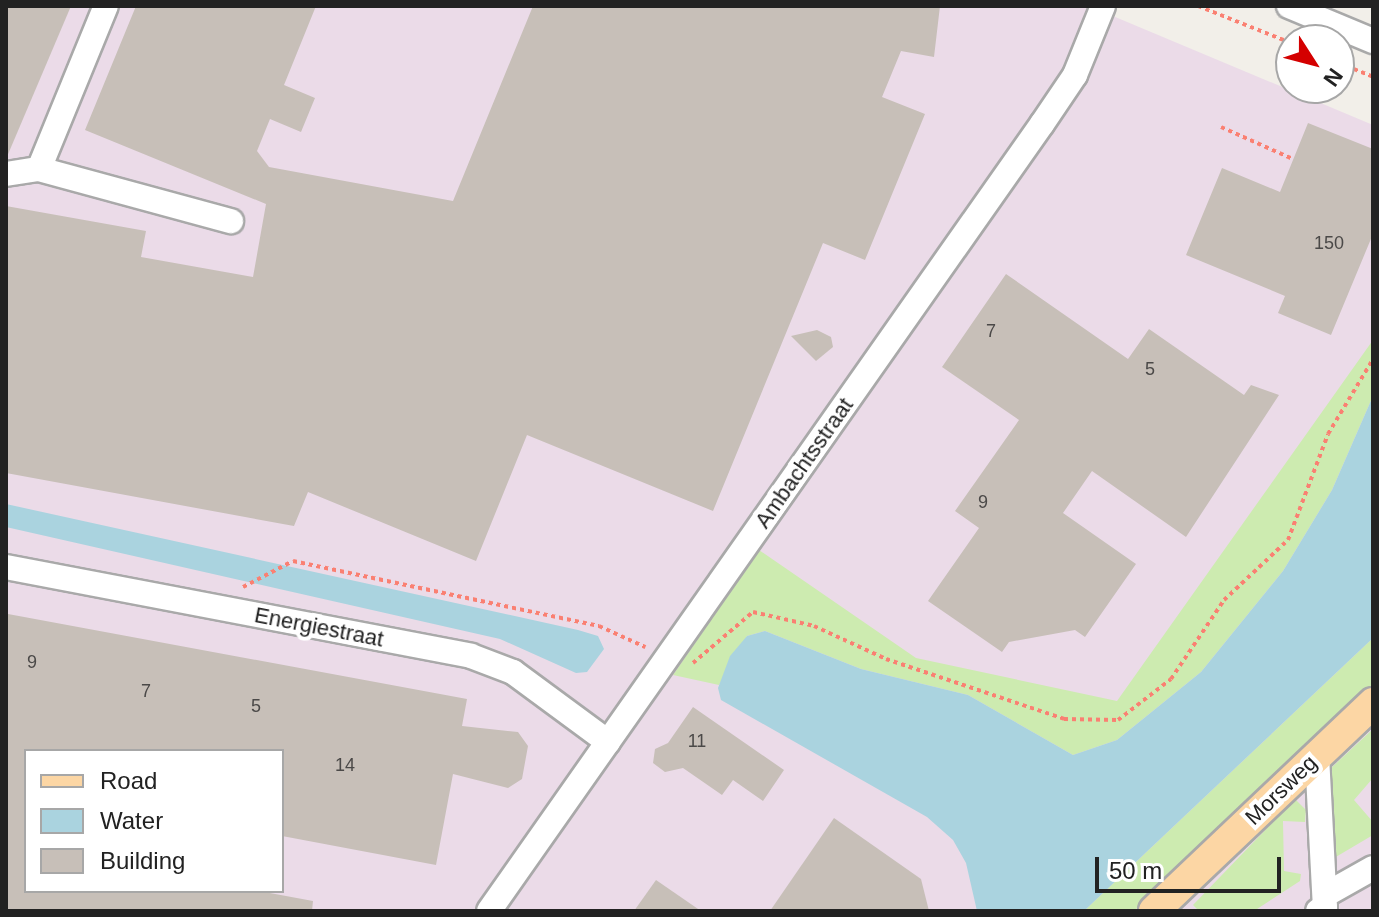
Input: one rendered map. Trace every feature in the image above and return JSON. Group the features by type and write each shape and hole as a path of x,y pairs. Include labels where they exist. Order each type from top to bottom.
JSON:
{"main road":[{"name":"Morsweg","path":"1154,911 1373,703"}],"street":[{"path":"39,169 106,6"},
{"name":"Ambachtsstraat","path":"489,911 1042,124 1075,75 1103,6"},
{"path":"1289,6 1373,41"},
{"path":"6,174 39,169 231,221"},
{"name":"Energiestraat","path":"6,567 471,656 513,672 608,742"},
{"path":"1317,756 1322,903"},
{"path":"1322,903 1373,868"}],"path":[{"path":"1198,6 1275,37"},
{"path":"1221,127 1293,159"},
{"path":"238,589 293,561 599,626 688,665 704,658 753,612 814,626 886,659 1064,719 1118,720 1171,679 1224,600 1288,540 1328,434 1373,359"}],"shaded area":[{"path":"6,6 1089,6 1275,84 1275,104 1323,104 1373,125 1373,911 6,911"}],"green space":[{"path":"1373,340 1373,396 1332,490 1283,571 1201,672 1117,740 1073,755 968,695 861,669 765,631 747,636 719,685 673,675 759,550 916,658 1117,701"},
{"path":"1373,638 1373,692 1134,911 1084,911"},
{"path":"1373,729 1373,778 1354,800 1373,822 1373,835 1329,861 1331,768"},
{"path":"1295,799 1306,810 1305,822 1283,821 1284,871 1301,874 1300,881 1254,911 1199,911 1193,905"}],"water":[{"path":"1373,396 1373,638 1084,911 977,911 966,863 953,840 927,817 721,700 718,688 730,656 747,636 765,631 861,669 968,695 1073,755 1117,740 1201,672 1283,571 1332,490"},
{"path":"6,504 578,630 598,636 604,649 587,672 576,673 500,639 6,527"}],"building":[{"path":"6,6 71,6 6,159"},
{"path":"136,6 316,6 284,85 315,98 301,132 270,119 257,151 269,167 453,201 533,6 940,6 934,57 901,51 882,97 925,114 865,260 823,243 713,511 527,435 476,561 308,492 294,526 6,473 6,206 146,231 141,257 253,277 266,204 85,130"},
{"path":"1308,123 1373,149 1373,234 1331,335 1278,313 1285,296 1186,255 1222,168 1280,192"},
{"path":"1006,274 1128,359 1149,329 1244,395 1251,385 1279,395 1186,537 1092,471 1063,513 1136,564 1085,637 1075,630 1009,642 1002,652 928,601 979,528 955,511 1019,420 942,367"},
{"path":"817,330 831,337 833,347 816,361 791,336"},
{"path":"8,614 467,699 462,726 518,732 528,746 522,779 508,788 453,774 436,865 284,836 284,749 24,749 24,893 270,893 313,901 312,911 6,911"},
{"path":"693,707 784,770 763,801 733,780 722,795 683,768 665,772 653,763 655,749 668,743"},
{"path":"834,818 921,879 929,911 770,911"},
{"path":"656,880 701,911 634,911"}]}
